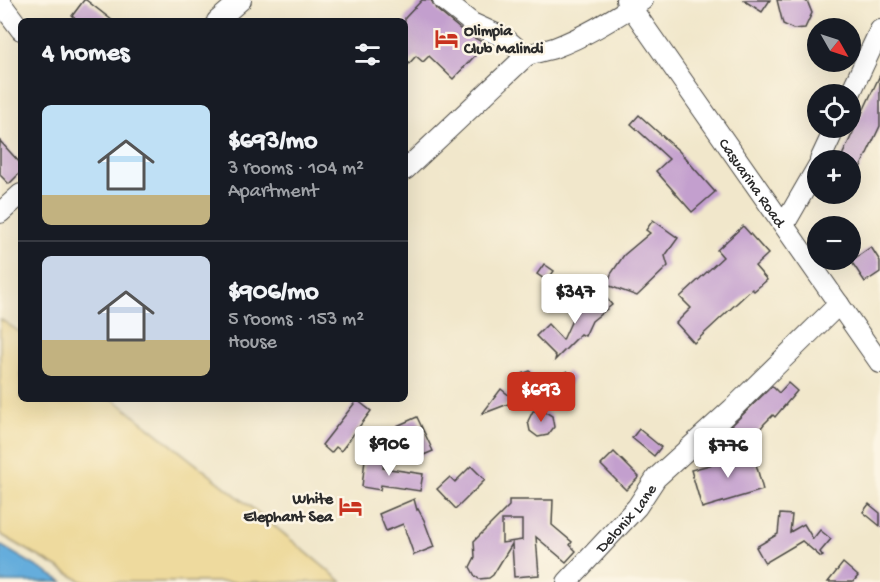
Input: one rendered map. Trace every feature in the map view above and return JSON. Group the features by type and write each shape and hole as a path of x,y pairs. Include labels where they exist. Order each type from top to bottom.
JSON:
{"street":[{"path":"221,18 242,0"},
{"path":"443,0 472,23 505,39 526,56"},
{"path":"0,2 18,26"},
{"path":"408,167 526,56 552,49 606,23 633,2"},
{"name":"Casuarina Road","path":"633,2 711,125 880,363"},
{"path":"855,84 880,30"},
{"path":"784,225 807,185"},
{"path":"0,213 18,197"},
{"name":"Delonix Lane","path":"567,582 637,507 656,478 690,445 732,410 839,304"}],"sand":[{"path":"0,319 18,331 18,402 117,402 342,582 83,582 0,534"}],"water":[{"path":"0,545 63,582 0,582"}],"building":[{"path":"86,0 109,18 74,18 72,16"},
{"name":"Olimpia Club Malindi","path":"422,0 431,0 436,9 465,33 486,44 453,79 429,56 423,62 416,56 408,65 408,18 405,18"},
{"path":"743,0 770,0 762,12"},
{"path":"777,0 804,0 808,3 812,13 810,18 807,18 805,28 793,29 783,24"},
{"path":"880,75 880,126 861,166 861,150 845,150 850,138 861,138 861,115"},
{"path":"639,115 679,151 715,192 692,212 656,171 669,159 631,124"},
{"path":"0,141 18,161 18,175 9,184 0,175"},
{"path":"653,220 678,238 665,256 668,266 637,296 607,285 611,274 624,255 650,233 646,230"},
{"path":"743,226 768,254 755,266 767,280 754,291 752,289 694,343 676,323 691,308 680,297 723,257 717,250"},
{"path":"871,247 880,261 880,272 865,282 857,270 861,270 861,254"},
{"path":"544,264 554,271 547,281 537,274"},
{"path":"601,291 612,305 592,321 585,336 581,334 555,360 556,356 536,336 548,324 563,340 577,309"},
{"path":"530,371 534,381 522,396 514,377"},
{"path":"567,371 575,378 562,394 553,387"},
{"path":"788,383 797,391 775,417 773,415 764,424 748,445 728,429 772,386 779,393"},
{"path":"501,389 516,401 482,414"},
{"path":"355,402 360,402 371,411 341,451 336,447 331,453 322,445"},
{"path":"533,411 544,411 552,416 554,427 548,435 538,437 530,431 528,421"},
{"path":"417,417 433,451 412,460 397,426"},
{"path":"639,429 661,447 654,456 632,438"},
{"path":"752,449 763,490 702,508 691,470 717,463 716,460"},
{"path":"614,452 639,477 626,490 601,465"},
{"path":"365,459 384,461 383,468 423,474 420,491 381,485 380,490 362,487"},
{"path":"471,466 485,480 456,509 437,489 450,477 455,482"},
{"path":"414,499 434,547 414,555 403,524 386,531 379,514"},
{"path":"509,500 553,500 552,525 572,542 570,545 576,551 566,562 536,537 539,575 514,577 512,544 493,575 479,579 470,567 475,557 474,541 509,506","holes":["502,520 522,520 522,540 502,543"]},
{"path":"869,504 880,513 880,526 863,512"},
{"path":"780,514 792,515 790,532 804,524 813,539 820,530 831,539 820,552 823,556 821,557 802,541 765,563 756,547 778,534"},
{"path":"843,563 858,576 853,582 828,582"}],"place":[{"name":"Olimpia Club Malindi","path":"446,38"},
{"name":"White Elephant Sea","path":"351,506"}]}
